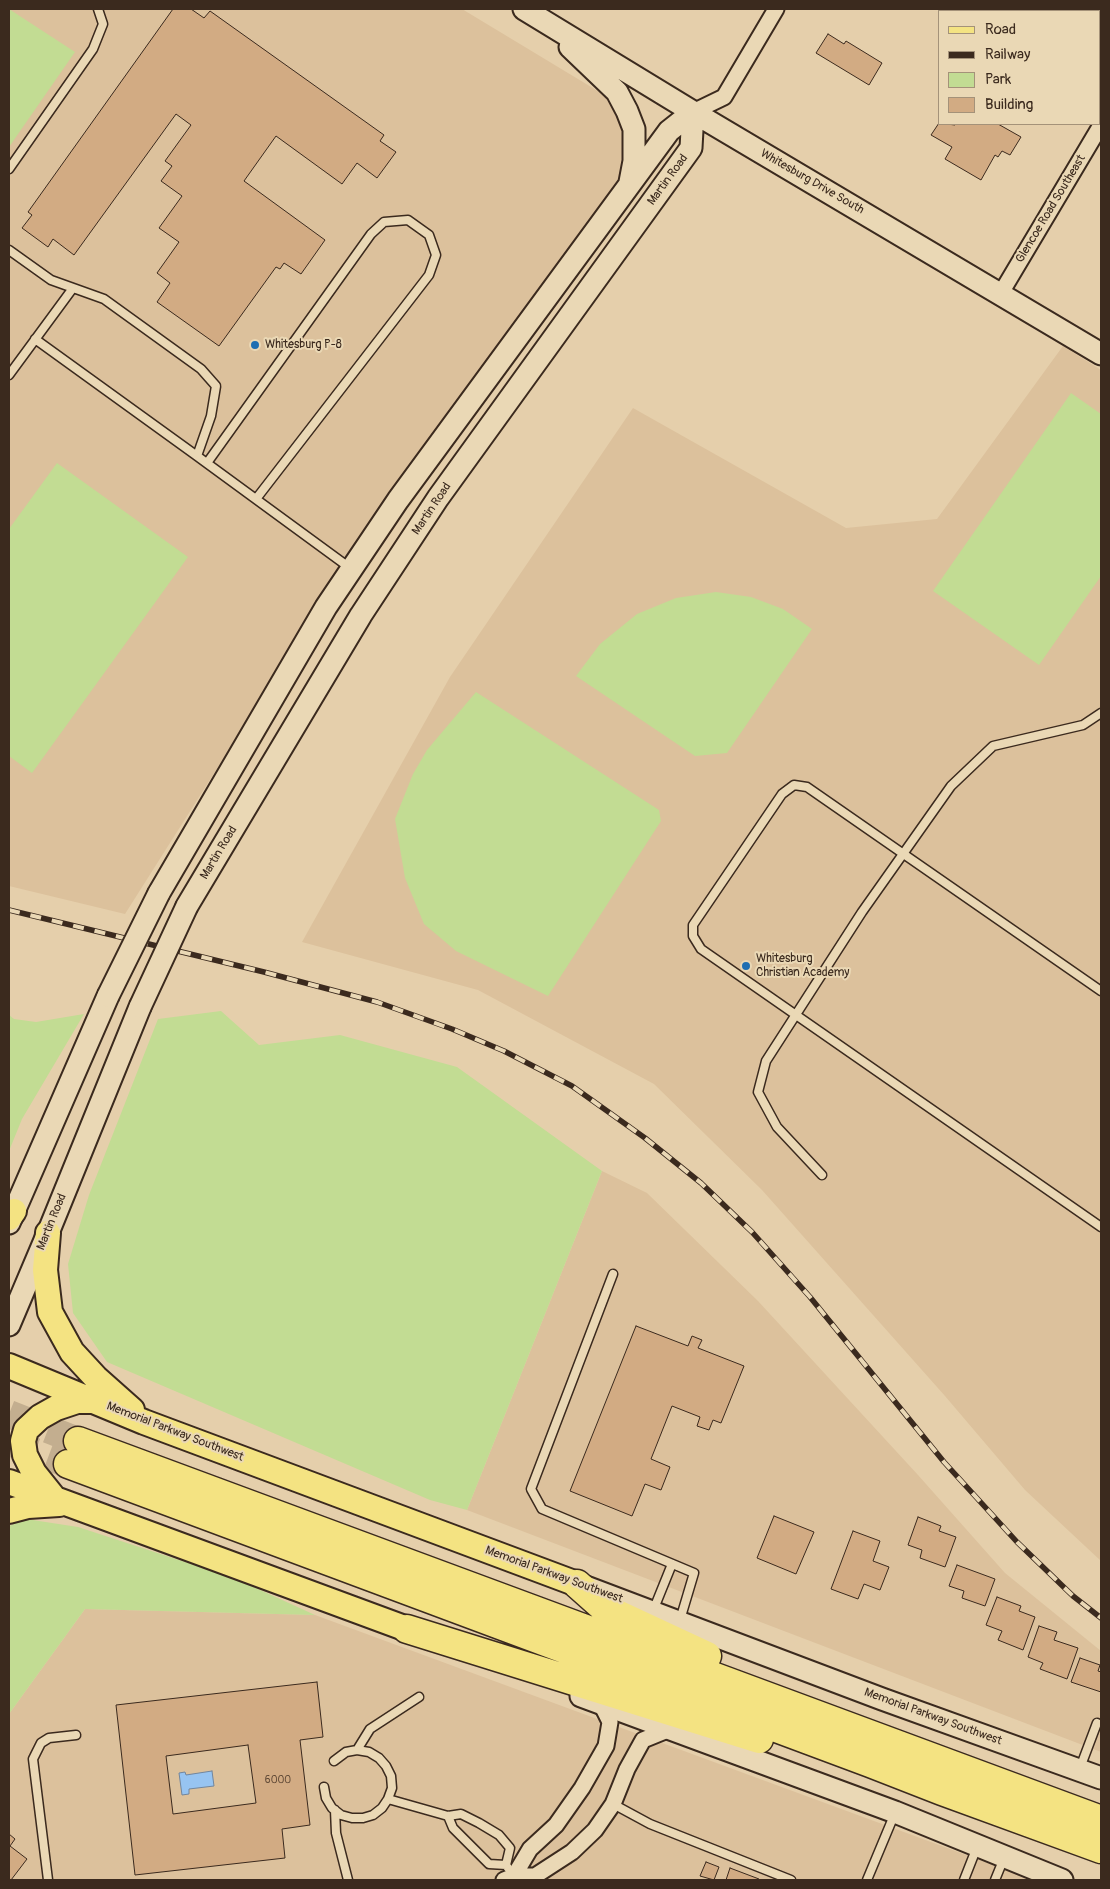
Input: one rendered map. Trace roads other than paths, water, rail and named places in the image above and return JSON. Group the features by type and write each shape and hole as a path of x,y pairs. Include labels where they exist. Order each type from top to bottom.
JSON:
{"highway":[{"path":"1101,1820 876,1736 73,1452 942,1791 1101,1849"},
{"path":"577,1584 604,1608 758,1678 840,1709 876,1736"},
{"path":"407,1629 820,1759 870,1762"}],"main road":[{"name":"Whitesburg Drive South","path":"524,9 693,112 1101,354"},
{"path":"543,21 617,92 634,129 634,161 630,184"},
{"path":"11,1217 108,996 159,893 326,607 398,500 669,131 693,112"},
{"name":"Martin Road","path":"9,1324 140,1007 187,906 361,615 433,506 691,148 693,112"},
{"path":"48,1233 45,1270 50,1312 72,1352 96,1378 144,1422"},
{"name":"Memorial Parkway Southwest","path":"9,1366 144,1422 882,1699 1101,1778"},
{"path":"61,1501 34,1473 25,1455 23,1442 26,1430 40,1417 56,1408 77,1401 94,1401"},
{"path":"9,1482 895,1812 1049,1878"},
{"path":"9,1511 61,1501"}],"street":[{"path":"693,112 724,97 776,9"},
{"name":"Glencoe Road Southeast","path":"1001,293 1101,126"},
{"path":"510,1875 530,1849 556,1825 582,1788 606,1746 610,1722 601,1704"},
{"path":"510,1875 535,1876 572,1852 595,1830 613,1804 627,1769 643,1740 670,1729"}],"lane":[{"path":"9,169 93,49 103,24 98,9"},
{"path":"207,463 371,234 384,222 408,220 429,235 436,255 429,275 256,499"},
{"path":"9,250 51,280 104,299 201,369 216,386 211,416 197,456"},
{"path":"9,375 73,288"},
{"path":"35,339 352,569"},
{"path":"822,1175 777,1127 758,1092 766,1061 862,912 951,786 993,746 1083,725 1101,713"},
{"path":"1101,991 807,786 794,785 782,794 693,924 693,936 702,949 1101,1227"},
{"path":"613,1274 531,1489 542,1509 694,1573 679,1622"},
{"path":"653,1612 672,1564"},
{"path":"358,1750 370,1729 419,1696"},
{"path":"1079,1770 1097,1723"},
{"path":"48,1880 33,1759 41,1743 49,1738 76,1735"},
{"path":"324,1787 326,1798 335,1810 352,1818 363,1818 373,1815 382,1808 388,1799 392,1788 391,1776 379,1758 369,1752 358,1750 346,1752 334,1761"},
{"path":"388,1799 448,1816 461,1814 499,1835 510,1848 510,1875 489,1864 453,1828 448,1816"},
{"path":"613,1804 650,1824 791,1880"},
{"path":"335,1810 336,1833 348,1880"},
{"path":"867,1880 895,1812"},
{"path":"964,1880 978,1847"},
{"path":"995,1880 1004,1858"}],"water":[{"path":"212,1771 214,1786 189,1789 189,1794 182,1795 179,1773 185,1772 186,1775"}],"tunnel":[{"path":"9,1414 78,1441"},
{"path":"9,1442 68,1464"}],"railway":[{"path":"9,910 264,972 377,1002 452,1029 504,1051 572,1086 645,1138 701,1183 752,1232 810,1297 944,1462 1017,1542 1073,1596 1101,1618"}],"place":[{"name":"Whitesburg P-8","path":"255,345"},
{"name":"Whitesburg Christian Academy","path":"746,966"}]}
